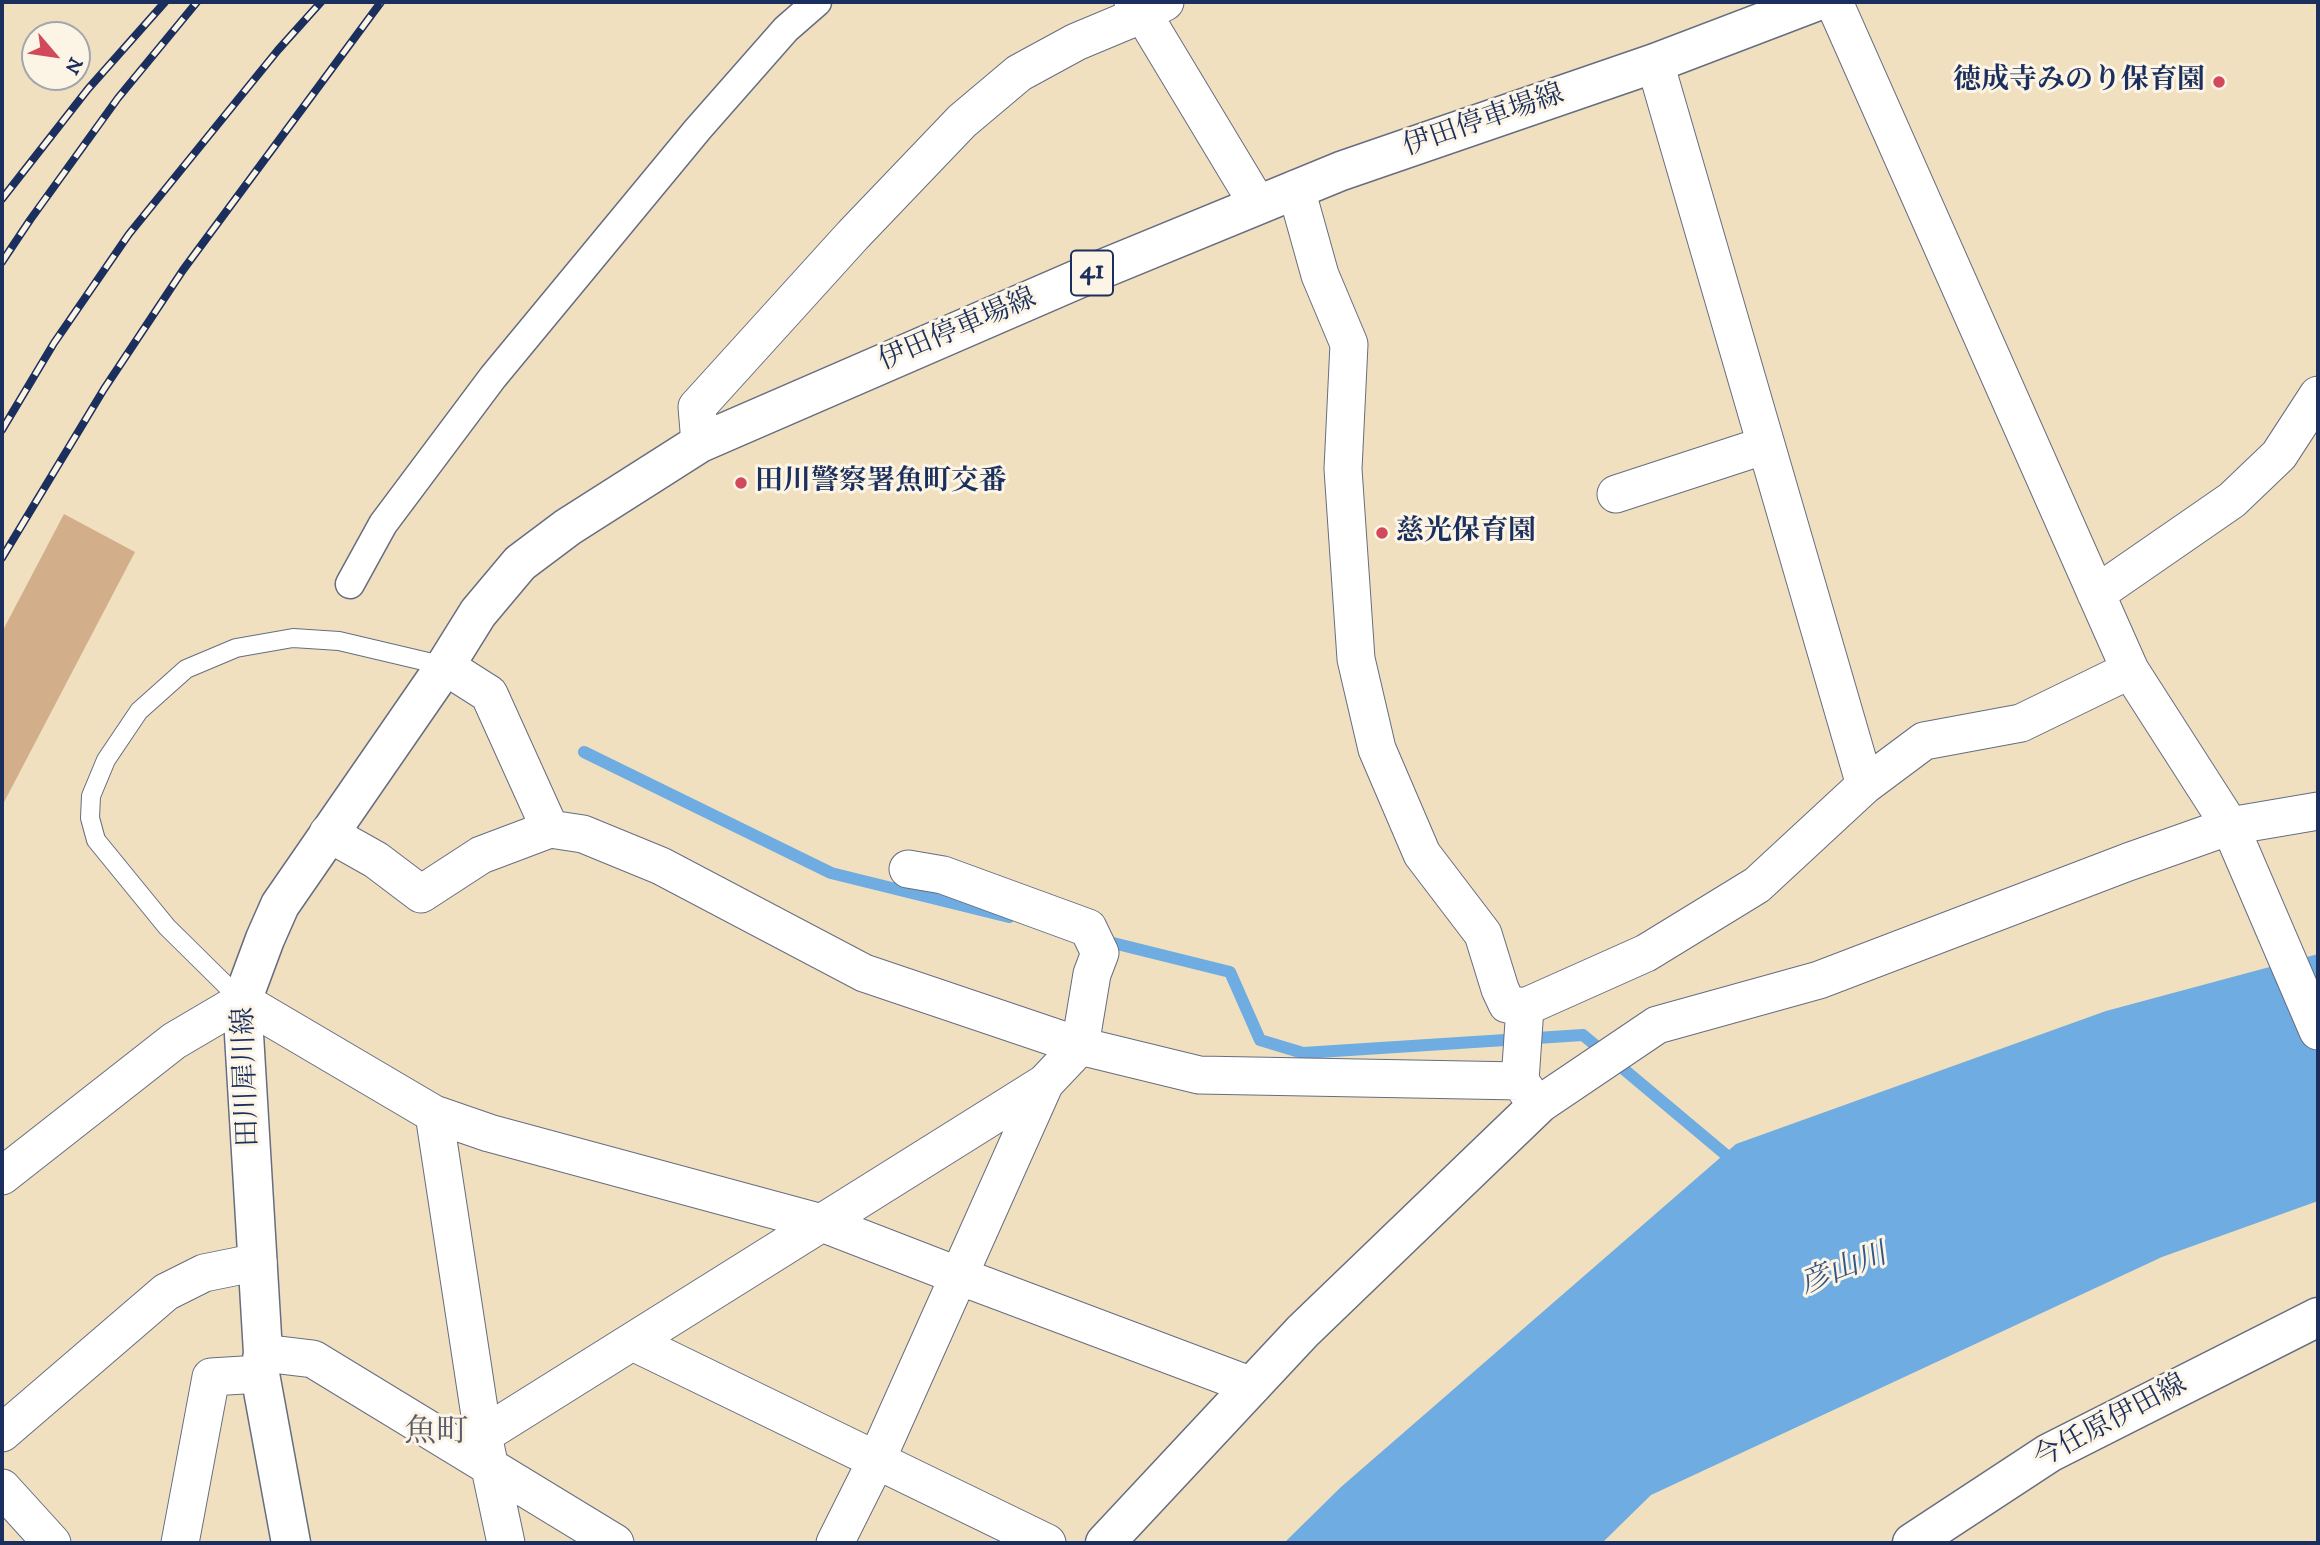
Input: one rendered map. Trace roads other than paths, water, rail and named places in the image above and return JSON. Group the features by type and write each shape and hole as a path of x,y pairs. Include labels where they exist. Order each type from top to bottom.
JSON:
{"main road":[{"name":"伊田停車場線","path":"445,666 478,613 520,563 568,527 700,443 1078,279 1341,171 1655,63 1815,2"},
{"name":"田川犀川線","path":"291,1543 261,1364 243,1001 280,905 445,666"},
{"path":"1105,1543 1303,1331 1526,1083"},
{"name":"今任原伊田線","path":"1912,1543 2049,1453 2318,1317"}],"street":[{"path":"350,584 383,524 492,377 698,128 786,29 817,2"},
{"path":"1834,2 2130,670 2235,838 2318,1031"},
{"path":"700,443 696,407 853,235 962,121 1019,73 1147,6 1258,205"},
{"path":"1655,63 1865,785"},
{"path":"1296,190 1320,275 1349,344 1343,469 1355,646 1377,749 1422,853 1483,934 1507,1004 1525,1010 1646,953 1757,885 1865,785 1924,741 2021,723 2130,670"},
{"path":"2096,594 2232,500 2279,455 2318,395"},
{"path":"1616,494 1766,445"},
{"path":"445,666 489,694 550,828"},
{"path":"328,833 376,860 421,894 481,855 550,828 583,834 661,866 864,973 1080,1046 1199,1075 1526,1083 1657,1025 1819,980 2128,862 2235,838 2318,811"},
{"path":"487,1451 633,1342 1045,1083 1080,1046 1092,974 1100,953 1088,928 943,875 908,869"},
{"path":"2,1175 174,1041 243,1001 434,1114 489,1133 822,1223 1252,1386"},
{"path":"1525,1010 1526,1083"},
{"path":"835,1543 876,1461 1045,1083"},
{"path":"434,1114 487,1451 506,1543"},
{"path":"2,1433 166,1292 204,1273 258,1262"},
{"path":"633,1342 1047,1543"},
{"path":"180,1543 211,1377 261,1364 313,1359 487,1451 615,1543"},
{"path":"2,1488 52,1543"}],"lane":[{"path":"243,1001 167,927 96,840 90,818 91,796 106,760 139,712 186,669 236,648 293,638 339,641 445,666"}],"water":[{"name":"彦山川","path":"2318,954 2318,1201 2162,1257 1651,1495 1602,1543 1284,1543 1341,1487 1736,1144 2106,1011"}],"waterway":[{"path":"584,752 831,873 1009,917"},
{"path":"1101,940 1230,972 1260,1040 1303,1053 1583,1035 1738,1165"}],"railway":[{"path":"2,199 88,89 165,2"},
{"path":"2,262 118,98 197,2"},
{"path":"2,430 54,343 129,234 278,50 321,2"},
{"path":"2,558 104,389 183,270 381,2"}],"place":[{"name":"徳成寺みのり保育園","path":"2219,82"},
{"name":"田川警察署魚町交番","path":"741,483"},
{"name":"慈光保育園","path":"1382,533"}],"district":[{"name":"魚町","path":"436,1434"}]}
